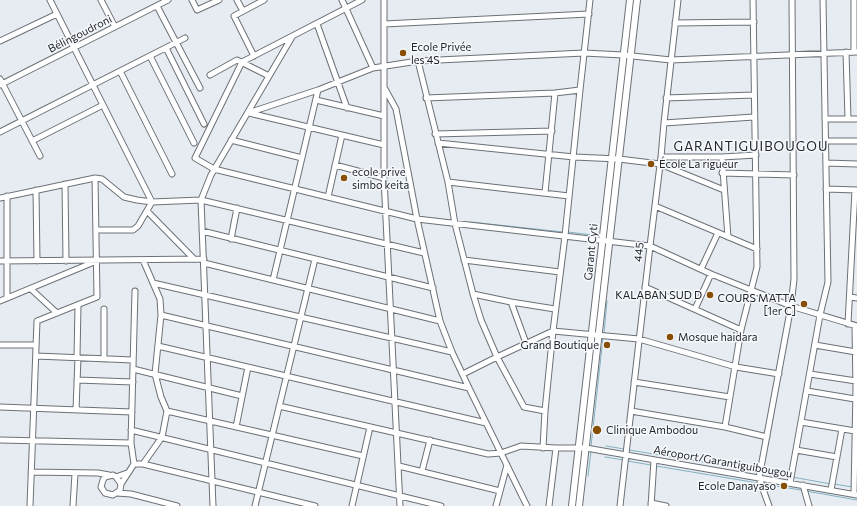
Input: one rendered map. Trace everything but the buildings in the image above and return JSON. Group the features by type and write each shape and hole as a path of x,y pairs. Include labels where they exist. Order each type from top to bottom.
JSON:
{"main road":[{"name":"Garant Cyti","path":"572,506 630,0"},
{"name":"Garant Cyti","path":"579,506 637,0"}],"street":[{"path":"50,0 152,202"},
{"path":"101,0 115,27"},
{"name":"Bélingoudroni","path":"1,83 168,0"},
{"path":"192,0 197,10 219,0"},
{"path":"237,0 243,11"},
{"path":"254,56 234,16 264,0"},
{"path":"342,0 373,68"},
{"path":"362,0 242,62 195,158 214,169 417,219 650,246 711,274 791,306 856,326 855,494"},
{"path":"384,0 384,178 400,506"},
{"path":"543,448 552,331 570,196 590,0"},
{"name":"445","path":"620,506 678,0"},
{"path":"725,427 741,330 757,267 753,0"},
{"path":"770,506 759,478 791,306 794,279 792,0"},
{"path":"790,483 820,315 828,282 823,0"},
{"path":"248,113 318,90 373,68 384,65 418,61 584,53 671,60 855,52 854,0"},
{"path":"157,6 200,88"},
{"path":"0,41 57,14"},
{"path":"384,24 589,14"},
{"path":"675,23 754,22"},
{"path":"317,24 339,82 347,108"},
{"path":"213,506 201,200 214,169 292,37"},
{"path":"0,132 186,38"},
{"path":"166,48 204,124"},
{"path":"846,52 848,119"},
{"path":"150,56 194,143"},
{"path":"210,75 237,60 269,76"},
{"path":"418,61 448,182 455,224 481,320 497,357 524,407 545,411"},
{"path":"120,71 172,174"},
{"path":"1,83 40,156"},
{"path":"385,88 396,109 424,253 440,321 452,352 527,506"},
{"path":"273,280 318,90"},
{"path":"426,98 555,93 580,90"},
{"path":"545,193 555,93"},
{"path":"666,98 754,95"},
{"path":"316,100 384,116"},
{"path":"32,141 103,105"},
{"path":"248,113 384,145"},
{"path":"664,122 754,117"},
{"path":"825,119 857,119"},
{"path":"436,134 552,131"},
{"path":"328,197 342,135"},
{"path":"231,140 302,158"},
{"path":"826,141 857,141"},
{"path":"438,143 660,164 724,190"},
{"path":"661,157 722,157 756,155"},
{"path":"722,157 728,237"},
{"path":"826,163 857,164"},
{"path":"335,165 384,178"},
{"path":"722,173 794,175"},
{"path":"0,198 95,178 102,179 124,196 137,200 152,202 201,200 424,253"},
{"path":"30,506 37,321 97,297 95,178"},
{"path":"448,182 570,196"},
{"path":"64,184 66,261"},
{"path":"826,188 856,190 855,231 848,324"},
{"path":"36,190 37,261"},
{"path":"7,196 7,298"},
{"path":"96,230 133,230 138,226 152,202"},
{"path":"655,206 757,249"},
{"path":"231,239 237,208"},
{"path":"147,211 194,259"},
{"path":"202,231 433,288"},
{"path":"701,269 718,233"},
{"path":"0,261 194,259 308,289 440,321"},
{"path":"255,506 315,259"},
{"path":"0,301 96,260"},
{"path":"143,260 160,299 161,315 155,374 161,397 167,411 162,437 143,464"},
{"path":"464,260 560,272"},
{"path":"696,309 711,274"},
{"path":"153,282 452,352"},
{"path":"645,287 741,330"},
{"path":"31,288 57,313"},
{"path":"117,493 127,473 134,464 131,430 135,291"},
{"path":"473,294 555,309"},
{"path":"850,297 857,298"},
{"path":"511,302 526,343"},
{"path":"76,410 78,380 78,305"},
{"path":"104,309 104,359"},
{"path":"161,315 469,388"},
{"path":"463,374 552,331 639,339 736,367 778,374"},
{"path":"0,345 36,345"},
{"path":"158,346 486,423"},
{"path":"815,346 856,352"},
{"path":"36,356 133,360"},
{"path":"236,427 248,367"},
{"path":"133,368 242,396"},
{"path":"810,374 856,381"},
{"path":"78,380 133,382"},
{"path":"634,382 730,397"},
{"path":"807,391 855,399"},
{"path":"279,406 488,454 501,453"},
{"path":"0,407 132,412"},
{"path":"167,411 363,456"},
{"path":"631,411 725,427 767,437"},
{"path":"801,422 855,431"},
{"path":"352,506 370,426"},
{"path":"831,490 842,429"},
{"path":"131,430 441,506"},
{"path":"0,440 32,442 131,443"},
{"path":"422,471 430,440"},
{"name":"Aéroport/Garantiguibougou","path":"501,453 522,446 543,448 578,447 855,494"},
{"path":"549,506 556,448"},
{"path":"796,450 837,458"},
{"path":"654,460 651,505 666,506"},
{"path":"134,464 143,464 315,506"},
{"path":"496,506 507,465"},
{"path":"399,466 500,491"},
{"path":"31,472 75,474 98,473 116,477 127,473"},
{"path":"98,473 103,480"},
{"path":"73,506 75,474"},
{"path":"109,476 103,480 101,487 105,493 113,495 117,493 131,494 177,506"},
{"path":"116,477 121,485 131,494"},
{"path":"803,485 809,506"}],"waterway":[{"path":"471,222 563,232"},
{"path":"568,232 601,236"},
{"path":"604,333 607,301"},
{"path":"591,446 603,338"},
{"path":"606,446 624,449"},
{"path":"629,450 758,471"},
{"path":"588,476 591,451"},
{"path":"605,457 624,460"},
{"path":"627,461 651,465"},
{"path":"656,466 758,483"},
{"path":"763,472 789,477"},
{"path":"792,477 831,484"},
{"path":"763,484 801,490"},
{"path":"764,484 772,506"},
{"path":"834,484 852,487"},
{"path":"806,491 857,500"}],"place":[{"name":"Ecole Privée les 4S","path":"403,53"},
{"name":"École La rigueur","path":"651,164"},
{"name":"ecole prive simbo keita","path":"344,178"},
{"name":"KALABAN SUD D","path":"710,295"},
{"name":"COURS MATTA [1er C]","path":"804,304"},
{"name":"Mosque haidara","path":"670,337"},
{"name":"Grand Boutique","path":"607,345"},
{"name":"Clinique Ambodou","path":"597,430"},
{"name":"Ecole Danayaso","path":"784,486"}],"district":[{"name":"GARANTIGUIBOUGOU","path":"751,147"}]}
